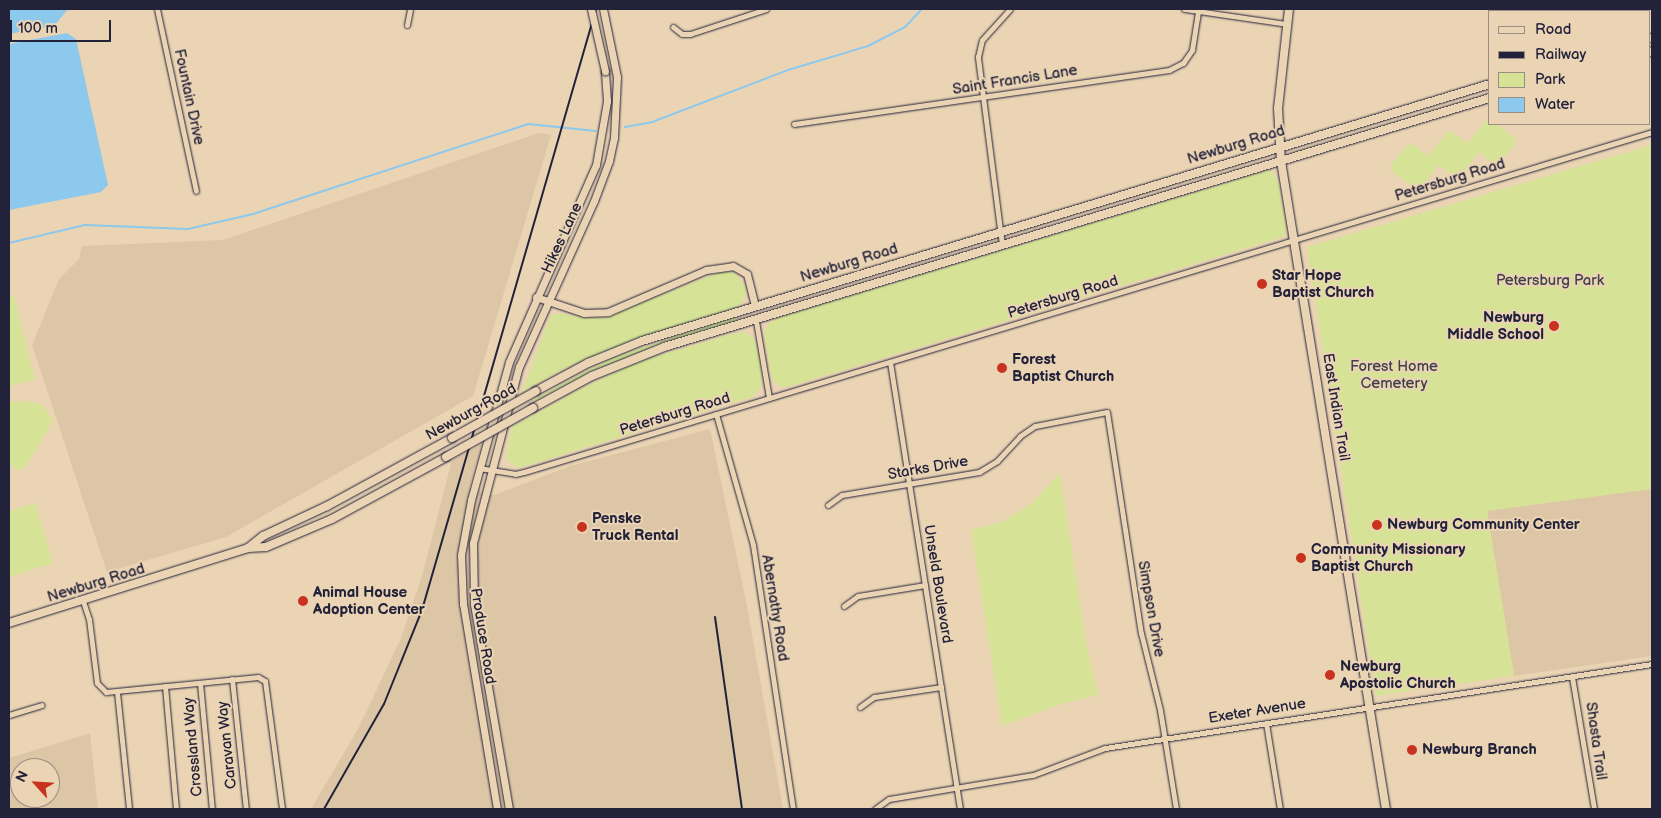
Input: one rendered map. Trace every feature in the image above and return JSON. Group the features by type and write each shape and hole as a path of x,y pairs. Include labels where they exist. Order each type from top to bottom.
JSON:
{"main road":[{"name":"East Indian Trail","path":"1289,9 1278,108 1279,146 1386,809"},
{"name":"Newburg Road","path":"248,548 263,536 328,506 588,363 642,341 1279,146 1488,85"},
{"name":"Newburg Road","path":"9,624 248,548 266,547 309,530 592,376 664,347 756,321 1488,99"}],"street":[{"name":"Fountain Drive","path":"157,9 196,191"},
{"path":"407,25 410,9"},
{"name":"Hikes Lane","path":"479,468 509,362 536,297 596,165 607,101 605,71 591,9"},
{"name":"Hikes Lane","path":"490,472 520,367 547,301 594,201 609,161 617,100 616,61 603,9"},
{"path":"739,9 739,15"},
{"path":"673,27 690,34 739,15 766,9"},
{"path":"1002,245 978,66 980,48 987,33 1010,9"},
{"path":"1184,9 1287,24"},
{"name":"Saint Francis Lane","path":"794,124 982,98 1174,68 1192,50 1198,12"},
{"name":"Petersburg Road","path":"479,468 490,472 524,472 1652,132"},
{"path":"536,297 584,313 608,312 706,270 733,266 747,274 755,306"},
{"path":"756,321 770,398"},
{"name":"Unseld Boulevard","path":"890,362 960,809"},
{"name":"Starks Drive","path":"828,505 842,495 979,472 997,461 1020,436 1035,426 1107,412"},
{"name":"Simpson Drive","path":"1107,412 1141,633 1165,739 1176,809"},
{"name":"Abernathy Road","path":"716,414 753,545 793,809"},
{"name":"Produce Road","path":"479,468 461,555 461,581 497,809"},
{"name":"Produce Road","path":"490,472 475,531 471,577 509,809"},
{"path":"844,606 858,596 925,585"},
{"path":"82,601 89,618 99,687 106,692 258,677 268,684 282,809"},
{"name":"Exeter Avenue","path":"875,809 889,798 1033,774 1090,751 1652,664"},
{"name":"Shasta Trail","path":"1572,677 1594,809"},
{"name":"Caravan Way","path":"232,679 246,809"},
{"name":"Crossland Way","path":"200,683 212,809"},
{"path":"165,686 176,809"},
{"path":"860,707 874,697 941,686"},
{"path":"117,692 129,809"},
{"path":"9,715 42,705"},
{"path":"1266,723 1280,809"}],"shaded area":[{"path":"539,133 551,135 473,396 226,537 107,572 32,345 59,279 79,259 82,246 223,240"},
{"name":"Newburg Middle School","path":"1652,145 1652,656 1514,676 1487,511"},
{"path":"710,429 746,601 783,809 311,809 359,727 401,638 422,576 452,460 482,444 469,488 494,495 570,466"},
{"path":"90,733 98,809 9,809 9,758"}],"green space":[{"path":"1486,120 1488,121 1488,125 1498,125 1515,138 1516,143 1499,164 1494,164 1479,152 1460,176 1455,177 1439,165 1420,189 1415,189 1391,171 1391,165 1407,145 1413,144 1428,156 1447,132 1452,132 1468,143"},
{"name":"Petersburg Park","path":"1652,145 1652,489 1487,511 1514,676 1376,696 1307,247"},
{"path":"1270,170 1277,178 1279,187 1286,230 1283,237 787,387 779,386 772,379 764,334 768,324 777,318"},
{"path":"723,271 735,273 747,289 743,302 733,309 663,330 574,364 522,392 551,315 561,313 585,318 605,317"},
{"path":"14,296 35,380 9,386 9,297"},
{"path":"736,316 738,322 631,356 536,401 532,400 611,358"},
{"path":"743,331 755,340 762,374 761,388 752,397 522,467 516,467 506,459 512,427 578,390 639,361"},
{"path":"23,401 42,404 53,420 25,468 19,470 9,465 9,402"},
{"path":"1060,473 1086,642 1098,695 1061,704 1002,726 971,530 1002,522 1031,504"},
{"path":"35,503 53,563 9,577 9,511"}],"water":[{"path":"9,9 68,9 55,25 9,34"},
{"path":"67,33 76,39 108,185 101,192 9,210 9,44"}],"waterway":[{"path":"625,127 652,122 788,70 868,46 905,27 922,9"},
{"path":"9,243 85,225 188,229 253,214 528,124 596,131"}],"railway":[{"path":"324,809 384,704 422,610 596,9"},
{"path":"715,617 742,809"}],"place":[{"name":"Star Hope Baptist Church","path":"1262,284"},
{"name":"Newburg Middle School","path":"1554,326"},
{"name":"Forest Baptist Church","path":"1002,368"},
{"name":"Newburg Community Center","path":"1377,525"},
{"name":"Penske Truck Rental","path":"582,527"},
{"name":"Community Missionary Baptist Church","path":"1301,558"},
{"name":"Animal House Adoption Center","path":"303,601"},
{"name":"Newburg Apostolic Church","path":"1330,675"},
{"name":"Newburg Branch","path":"1412,750"}],"park label":[{"name":"Forest Home Cemetery","path":"1394,374"}]}
